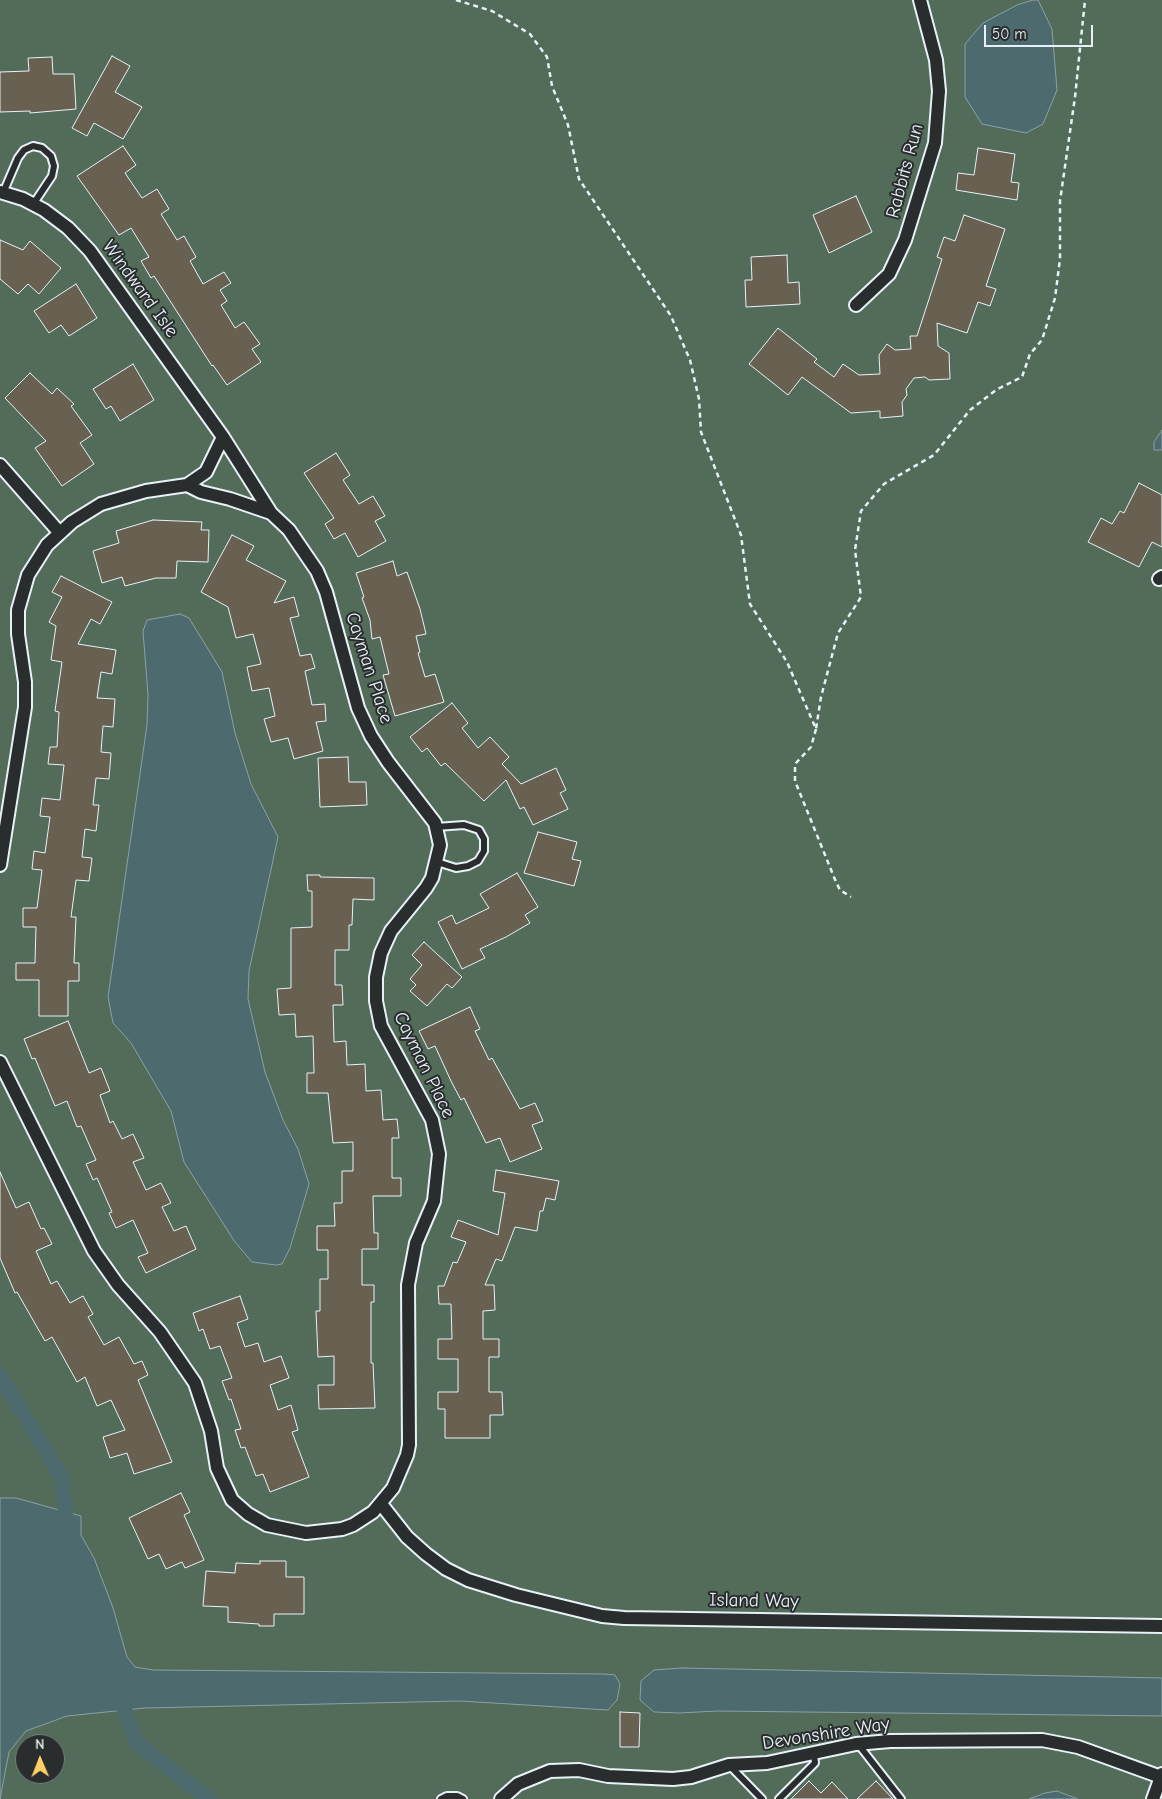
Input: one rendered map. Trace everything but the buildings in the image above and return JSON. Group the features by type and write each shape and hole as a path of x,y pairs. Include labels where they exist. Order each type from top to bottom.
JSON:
{"street":[{"name":"Rabbits Run","path":"856,305 890,274 905,240 934,143 939,105 936,60 920,0"},
{"name":"Windward Isle","path":"2,193 34,203 68,228 90,251 223,437 271,513"},
{"path":"0,865 25,706 25,682 17,622 20,598 33,564 59,532 81,515 108,501 138,493 188,485 206,472 223,437"},
{"path":"0,465 59,532"},
{"name":"Cayman Place","path":"0,1062 94,1251 118,1285 165,1339 195,1383 211,1431 217,1468 232,1500 248,1514 267,1525 306,1533 330,1532 353,1525 381,1504 399,1477 409,1445 408,1285 416,1243 434,1202 440,1154 432,1120 381,1026 376,1002 376,977 386,942 398,920 426,888 437,862 440,845 436,827 371,736 358,708 326,592 311,561 289,530 271,513 230,499 201,492 188,485"},
{"name":"Island Way","path":"381,1504 407,1537 426,1554 468,1580 516,1596 602,1616 624,1618 1162,1626"},
{"name":"Devonshire Way","path":"501,1799 518,1784 550,1771 579,1770 608,1776 673,1779 691,1777 729,1765 767,1763 858,1744 890,1741 1042,1740 1078,1747 1162,1776"},
{"path":"1154,1799 1162,1776"}],"lane":[{"path":"2,193 18,158 24,150 33,146 42,148 51,156 54,166 52,176 34,203"},
{"path":"436,827 464,825 479,830 484,839 484,851 478,861 468,866 456,868 437,862"},
{"path":"858,1744 901,1799"},
{"path":"780,1799 815,1763 814,1754"},
{"path":"729,1765 762,1799"},
{"path":"441,1799 447,1796 457,1796 463,1799"}],"path":[{"path":"456,0 492,11 530,34 547,57 552,86 568,125 579,179 671,316 690,360 699,399 702,432 741,535 750,604 787,662 816,729"},
{"path":"851,897 840,890 836,882 795,780 795,764 811,747 821,696 838,633 861,597 855,550 861,511 884,484 934,455 970,410 996,390 1022,377 1030,354 1042,340 1055,298 1060,259 1060,200 1075,97 1085,0"}],"green space":[{"path":"0,0 1162,0 1162,1799 0,1799"}],"water":[{"path":"1038,0 1052,29 1057,90 1043,124 1026,133 982,124 965,97 965,44 983,23 1017,5"},
{"path":"1162,430 1162,450 1154,450 1154,442"},
{"path":"180,614 189,618 222,672 235,733 251,784 278,837 249,971 248,999 265,1072 283,1120 298,1149 309,1184 290,1248 282,1264 276,1265 252,1262 235,1242 184,1162 171,1111 131,1043 113,1023 108,997 147,725 148,695 143,631 147,620"},
{"path":"0,1498 16,1498 81,1516 81,1535 94,1558 113,1608 127,1657 135,1667 153,1670 604,1674 615,1675 620,1684 617,1700 608,1710 460,1701 145,1708 67,1716 26,1731 24,1734 15,1734 15,1745 9,1752 0,1799"},
{"path":"682,1668 1162,1678 1162,1716 717,1711 679,1713 654,1712 640,1700 641,1681 654,1670"},
{"path":"1057,1791 1078,1799 1029,1799 1045,1793"}],"waterway":[{"path":"0,1375 62,1478 67,1531"},
{"path":"117,1690 137,1743 209,1799"}]}
